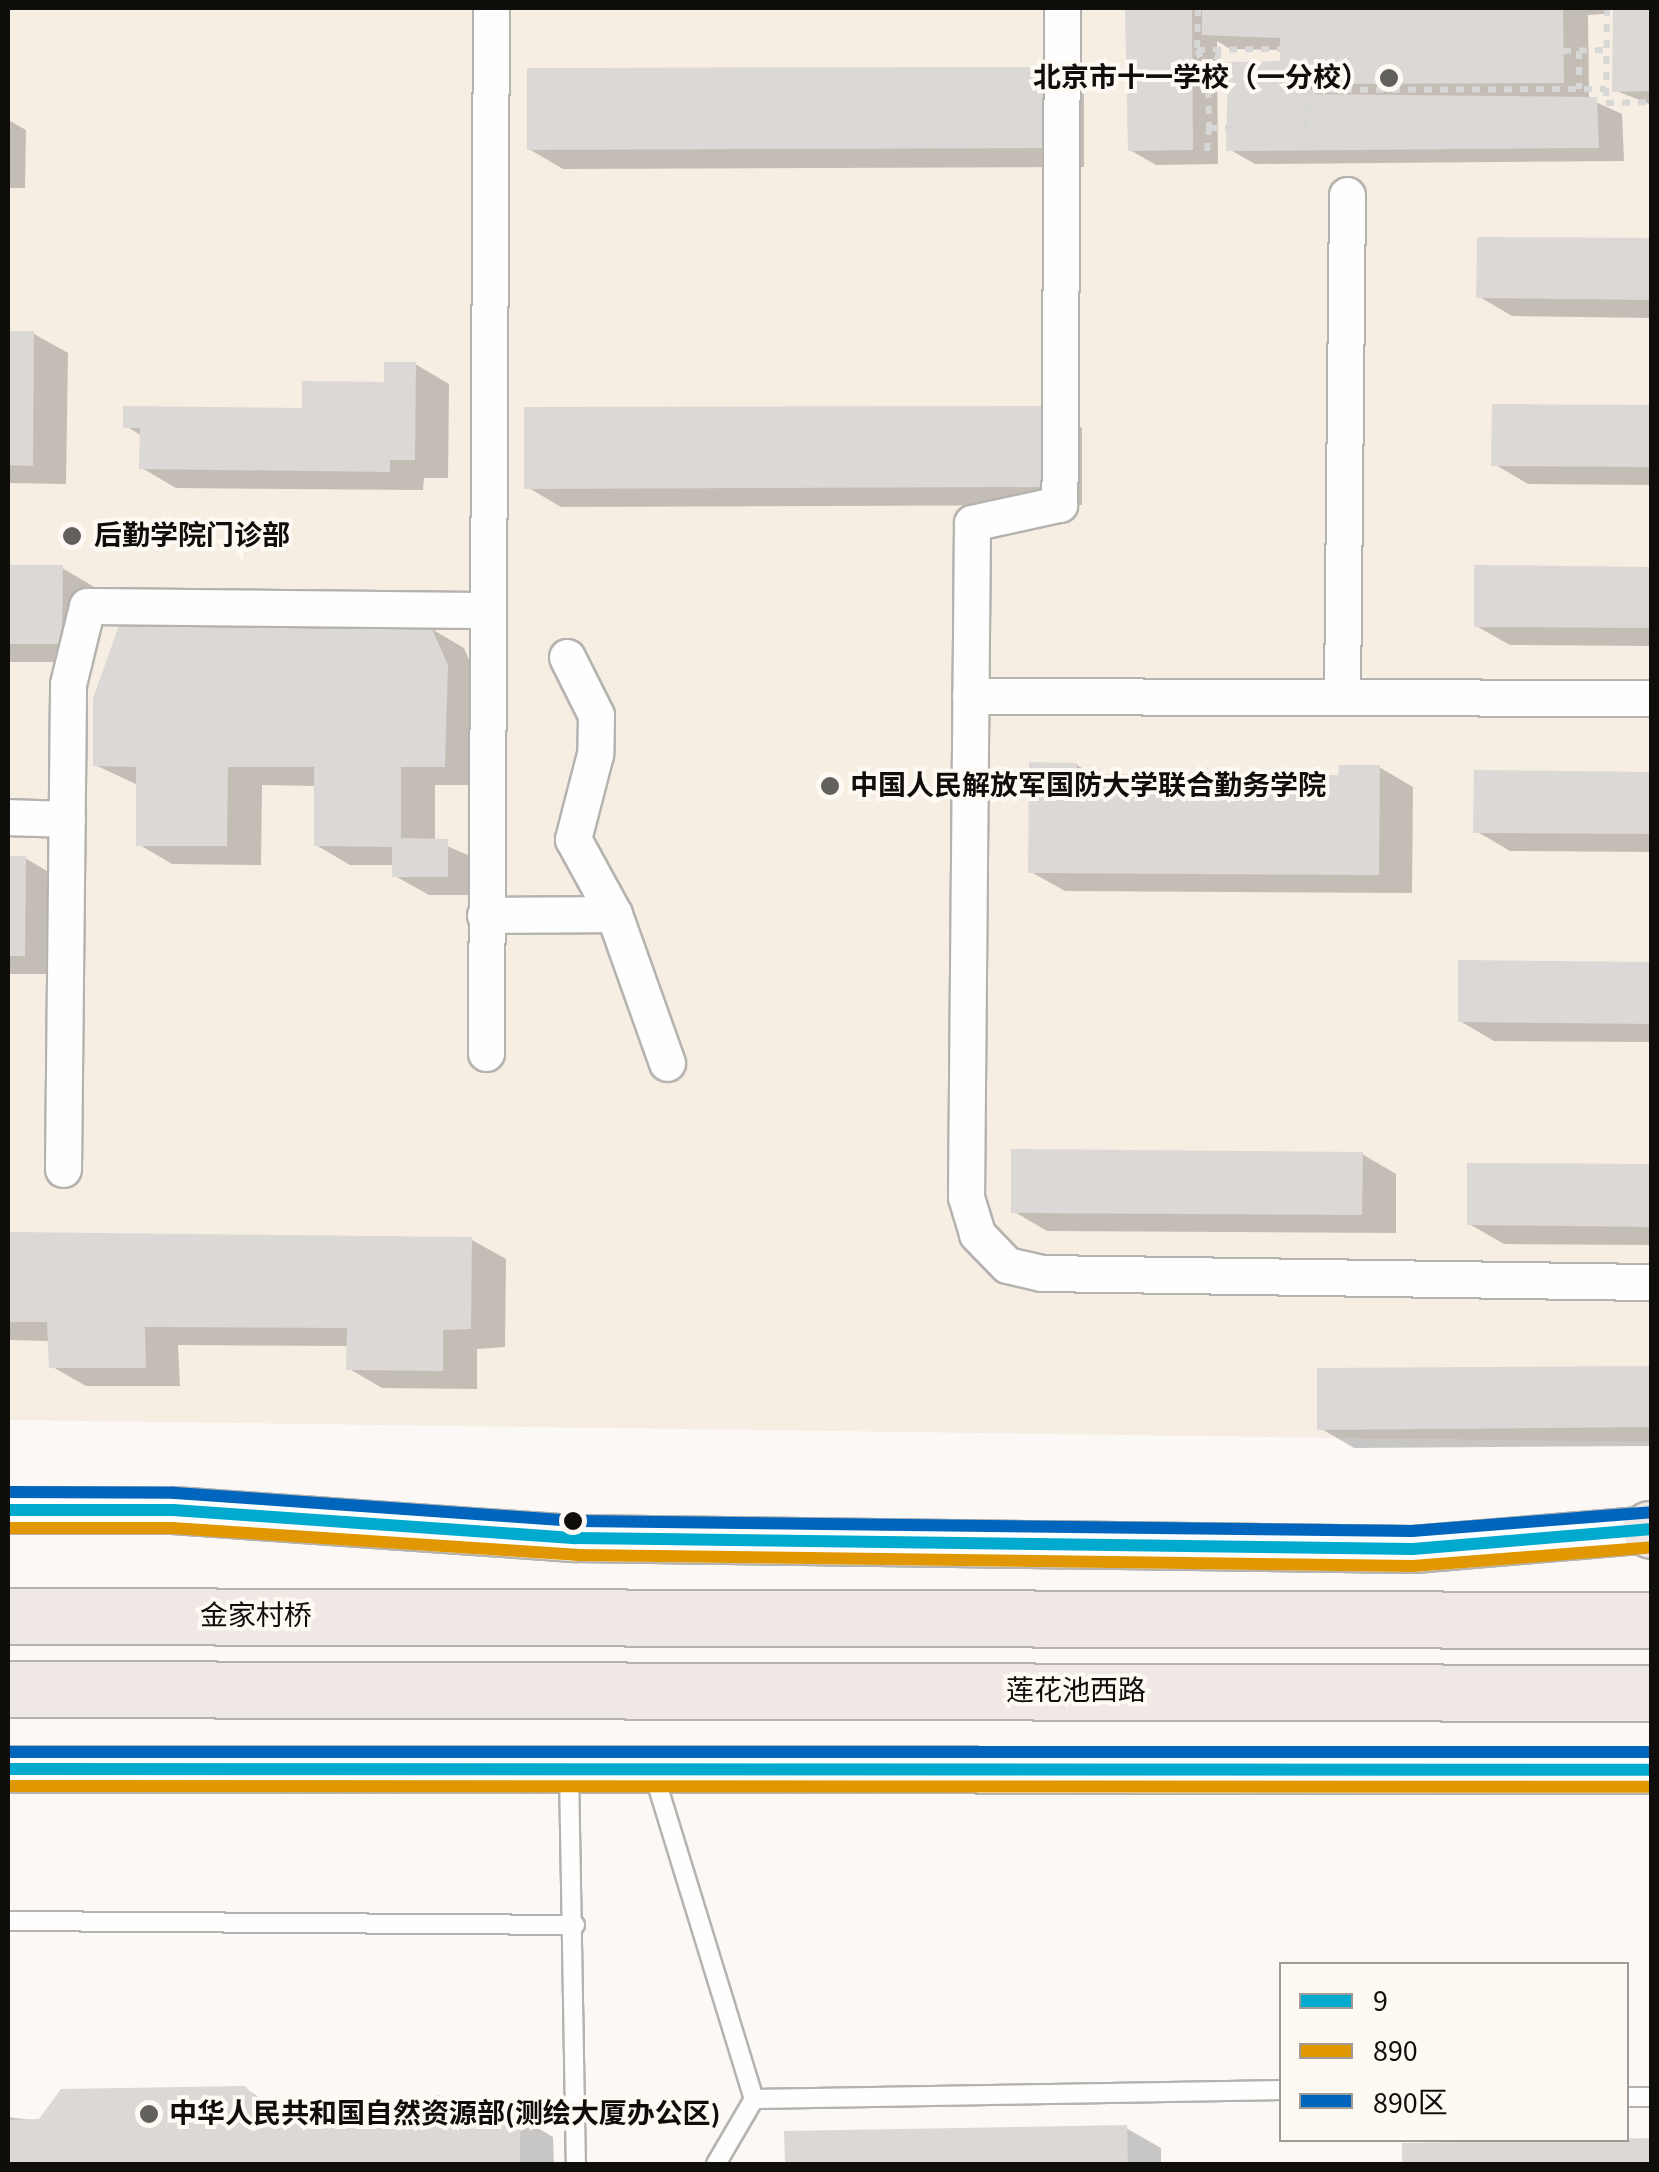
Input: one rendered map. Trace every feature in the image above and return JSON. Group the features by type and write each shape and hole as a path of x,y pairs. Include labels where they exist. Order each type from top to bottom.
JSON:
{"highway":[{"name":"金家村桥","path":"8,1616 1652,1620"},
{"name":"莲花池西路","path":"8,1689 1652,1693"}],"street":[{"path":"486,1053 484,610 490,8"},
{"path":"1062,8 1059,504 972,522 966,1197 977,1234 1006,1265 1042,1273 1652,1282"},
{"path":"1342,697 1347,195"},
{"path":"64,1170 68,684 87,606 484,610"},
{"path":"567,657 596,715 595,754 573,839 614,914 667,1063"},
{"path":"970,696 1652,698"},
{"path":"8,817 66,819"},
{"path":"486,915 614,914"},
{"path":"8,1510 172,1510 576,1538 1414,1549 1651,1530"},
{"path":"8,1768 1652,1770"}],"lane":[{"path":"570,1771 576,2164"},
{"path":"652,1771 754,2099 716,2164"},
{"path":"8,1921 575,1925"},
{"path":"754,2099 1279,2090"}],"path":[{"path":"1198,8 1196,50 1208,74 1207,151"},
{"path":"1607,8 1606,103 1652,102"},
{"path":"1196,50 1280,49"},
{"path":"1208,74 1221,50"},
{"path":"1563,50 1607,50"},
{"path":"1579,50 1579,89"},
{"path":"1209,128 1304,128 1312,90 1525,86 1606,89"}],"shaded area":[{"name":"中国人民解放军国防大学联合勤务学院","path":"8,8 1651,8 1651,1442 8,1420"}],"building":[{"path":"1125,8 1192,8 1193,150 1128,151"},
{"name":"北京市十一学校（一分校）","path":"1202,8 1563,8 1564,83 1306,84 1308,94 1597,97 1599,148 1226,151 1228,62 1280,61 1280,38 1202,35"},
{"path":"1613,8 1652,8 1652,91 1612,92"},
{"path":"1051,67 1051,148 527,150 527,68"},
{"path":"1477,237 1652,238 1652,300 1476,298"},
{"path":"8,331 34,331 33,466 8,465"},
{"path":"384,362 416,362 415,460 390,460 390,472 139,469 140,428 123,428 123,406 302,408 302,381 384,382"},
{"path":"1492,404 1652,405 1652,467 1491,466"},
{"path":"1048,406 1049,487 524,489 524,407"},
{"path":"8,565 63,565 62,644 8,644"},
{"path":"1474,565 1652,567 1652,628 1474,627"},
{"path":"120,623 430,625 448,665 445,767 401,767 401,838 448,839 448,877 392,877 392,847 314,846 314,767 228,767 227,846 136,846 136,767 93,766 93,698"},
{"path":"1029,762 1077,763 1077,774 1338,775 1339,765 1380,765 1379,875 1028,873"},
{"path":"1474,770 1652,772 1652,834 1473,833"},
{"path":"8,856 26,856 25,956 8,956"},
{"path":"1458,960 1652,962 1652,1024 1458,1022"},
{"path":"1011,1149 1363,1152 1362,1215 1011,1213"},
{"path":"1467,1163 1652,1164 1652,1227 1467,1225"},
{"path":"8,1232 472,1237 471,1329 443,1330 443,1371 346,1370 347,1328 145,1327 146,1368 49,1368 47,1322 8,1322"},
{"path":"1652,1366 1652,1427 1317,1430 1317,1368"},
{"path":"245,2086 271,2113 392,2116 439,2095 479,2115 520,2115 520,2164 8,2164 8,2120 39,2119 61,2089"},
{"path":"1127,2125 1128,2164 785,2164 784,2131"},
{"path":"1629,2138 1652,2138 1652,2164 1402,2164 1402,2143 1629,2142"}],"transit line":[{"name":"890区","path":"8,1492 174,1493 577,1521 1412,1531 1651,1512"},
{"name":"9","path":"8,1510 173,1510 576,1538 1413,1549 1652,1529"},
{"name":"890","path":"8,1528 172,1528 576,1555 1413,1566 1652,1547"},
{"name":"890区","path":"8,1752 1652,1752"},
{"name":"9","path":"8,1769 1652,1770"},
{"name":"890","path":"8,1786 1652,1787"}],"place":[{"name":"北京市十一学校（一分校）","path":"1389,78"},
{"name":"后勤学院门诊部","path":"72,536"},
{"name":"中国人民解放军国防大学联合勤务学院","path":"830,786"},
{"name":"中华人民共和国自然资源部(测绘大厦办公区)","path":"149,2114"}]}
